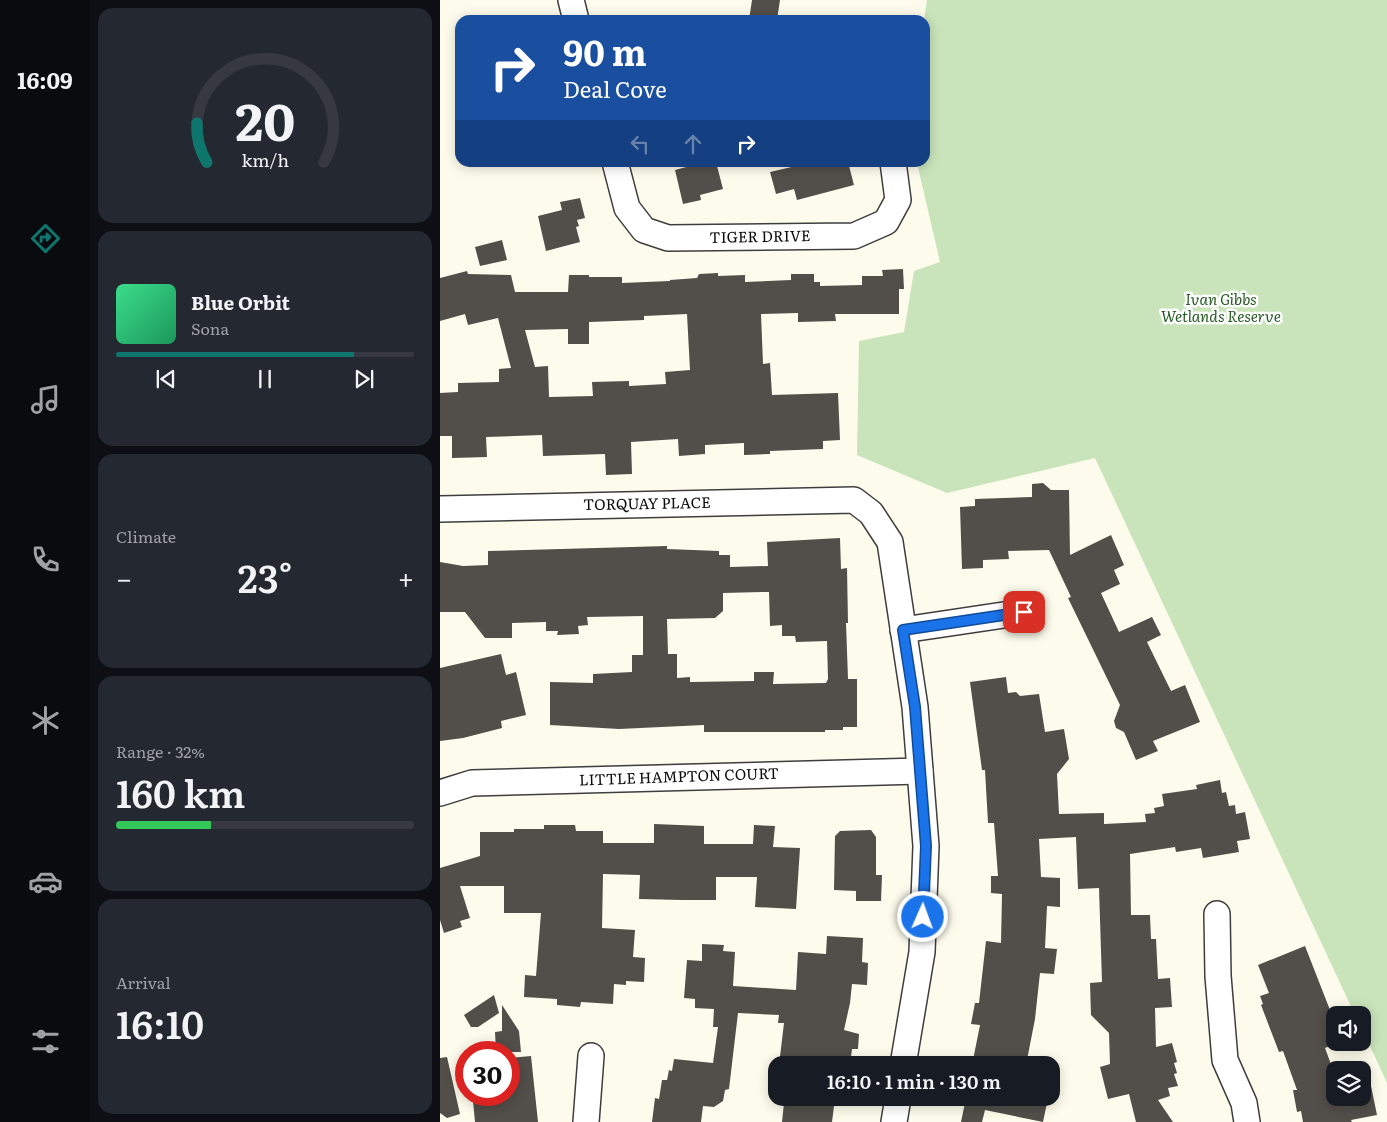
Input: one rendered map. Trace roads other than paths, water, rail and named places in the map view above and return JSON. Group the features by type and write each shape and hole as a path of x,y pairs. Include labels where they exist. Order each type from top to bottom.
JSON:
{"street":[{"path":"571,0 575,15"},
{"name":"TIGER DRIVE","path":"615,167 627,208 644,230 668,238 854,236 886,222 898,200 894,167"},
{"name":"TORQUAY PLACE","path":"440,509 854,500 871,513 890,542 903,630"},
{"path":"905,1056 922,952 926,846 915,707 903,630 1024,612"},
{"name":"LITTLE HAMPTON COURT","path":"440,793 472,783 920,771"},
{"path":"1217,914 1218,976 1225,1060 1244,1103 1246,1122"},
{"path":"586,1122 591,1056"},
{"path":"894,1122 897,1106"}],"park label":[{"name":"Ivan Gibbs Wetlands Reserve","path":"1221,308"}]}
